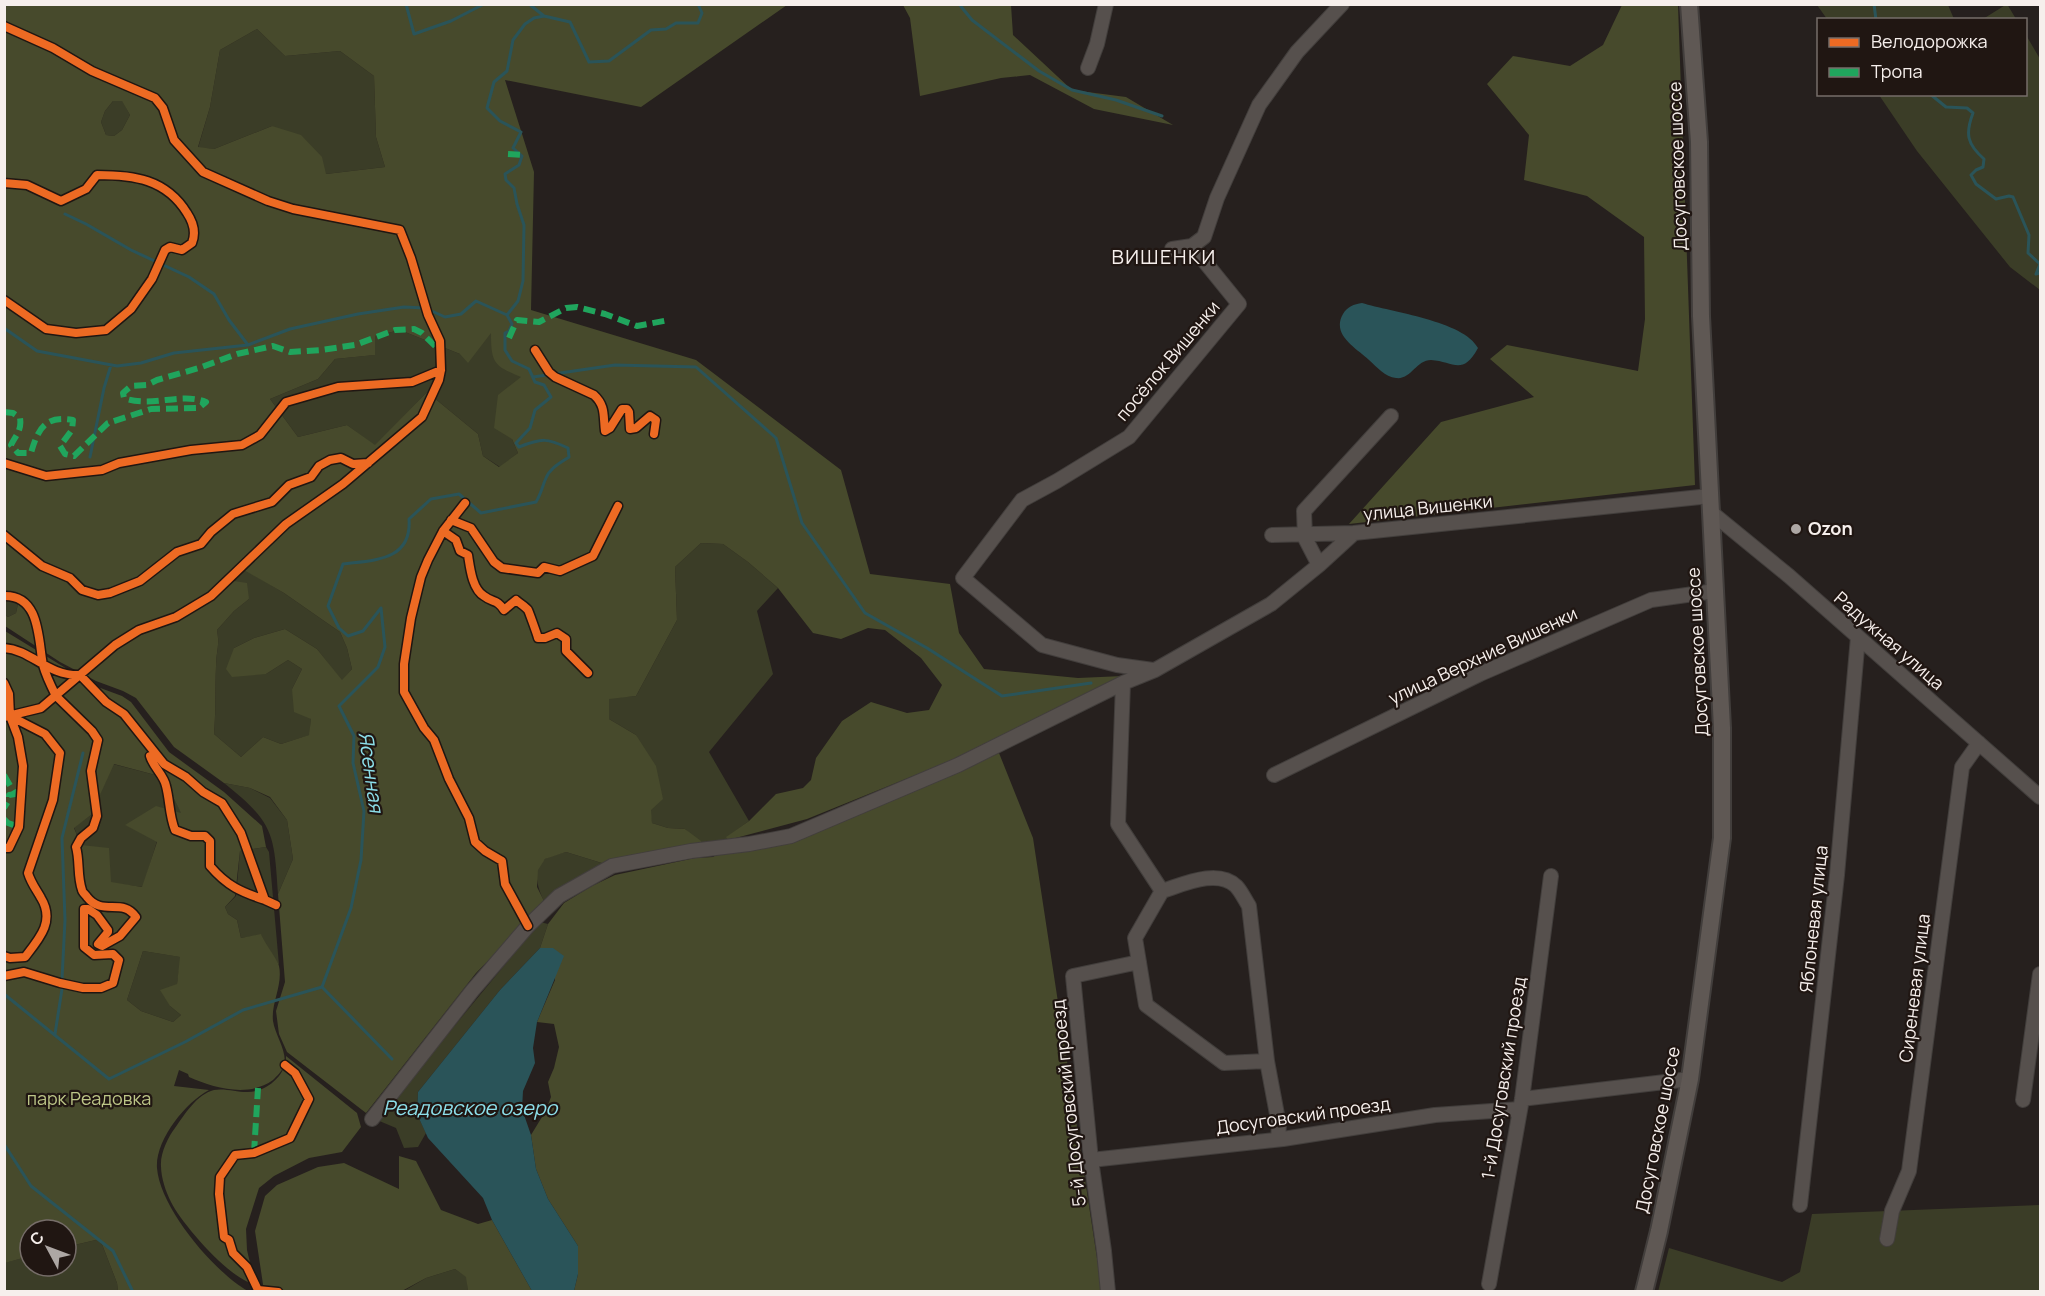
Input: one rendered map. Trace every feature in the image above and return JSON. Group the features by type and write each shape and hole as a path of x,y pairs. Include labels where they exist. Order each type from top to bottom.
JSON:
{"main road":[{"name":"Досуговское шоссе","path":"1644,1292 1659,1231 1689,1079 1722,838 1722,728 1701,316 1700,142 1689,4"}],"street":[{"path":"1088,68 1097,44 1106,4"},
{"path":"1172,249 1192,246 1204,237 1216,198 1259,105 1297,52 1342,4"},
{"name":"посёлок Вишенки","path":"1155,670 1117,665 1042,645 963,578 1022,500 1129,437 1239,304 1192,246"},
{"path":"1319,565 1305,535 1304,510 1391,416"},
{"name":"улица Вишенки","path":"372,1119 472,991 528,926 559,896 612,866 791,836 958,765 1123,683 1155,670 1271,604 1355,533 1710,496"},
{"name":"Радужная улица","path":"1712,513 1789,576 2040,798"},
{"path":"1272,535 1355,533"},
{"name":"улица Верхние Вишенки","path":"1274,775 1480,674 1651,600 1715,591"},
{"name":"Яблоневая улица","path":"1800,1205 1837,875 1858,637"},
{"path":"1123,683 1118,824 1162,891"},
{"name":"Сиреневая улица","path":"1887,1239 1892,1211 1910,1171 1962,767 1978,743"},
{"name":"1-й Досуговский проезд","path":"1489,1284 1521,1104 1551,876"},
{"path":"1267,1061 1224,1063 1146,1005 1135,938 1162,891 1203,879 1221,878 1235,885 1249,906 1267,1061 1279,1125 1278,1139"},
{"name":"5-й Досуговский проезд","path":"1108,1292 1091,1160 1073,976 1139,962"},
{"path":"2023,1100 2040,974"},
{"name":"Досуговский проезд","path":"1091,1160 1278,1139 1689,1079"}],"green space":[{"path":"2007,4 2015,18 1985,18"},
{"path":"5,5 787,5 641,107 505,80 534,172 531,310 696,360 841,470 870,574 950,584 959,633 984,669 1078,678 1123,676 995,742 955,759 807,819 728,840 726,837 749,821 776,794 803,788 811,780 816,758 842,721 871,702 907,713 929,710 942,685 921,658 885,630 868,628 841,639 813,633 778,588 748,562 723,544 701,543 675,567 677,620 636,696 609,699 609,719 636,735 656,766 663,799 651,810 652,823 668,828 685,829 701,841 702,846 605,864 566,852 545,859 538,870 537,887 545,903 476,973 366,1113 287,1052 279,1034 276,1011 285,982 278,894 293,859 287,820 270,797 250,788 224,783 174,747 136,698 60,662 5,626 5,615 8,617 16,613 18,604 11,599 5,603","holes":["257,29 285,56 340,51 374,76 376,137 385,167 326,174 322,157 301,135 272,126 214,149 198,147 210,107 220,50","113,101 122,101 130,115 122,130 114,136 106,135 101,122 105,111","400,330 460,354 468,363 491,333 493,357 496,362 505,370 521,377 498,395 494,428 512,439 518,453 499,467 483,456 478,434 427,392 375,445 347,425 298,437 270,399 318,379 335,359 375,355 375,336","244,570 284,593 340,632 352,669 342,680 317,649 285,629 254,638 234,648 226,669 232,677 266,674 288,660 302,669 292,689 294,712 311,719 309,735 281,744 263,737 241,757 214,734 217,630 234,611 249,599 247,583 234,581"]},
{"path":"903,5 1011,5 1013,35 1072,90 1126,97 1173,125 1094,109 1030,75 1001,78 920,96 910,18"},
{"path":"1622,5 1678,5 1695,485 1349,524 1441,422 1534,397 1490,359 1507,345 1638,371 1645,319 1644,237 1587,196 1524,180 1529,135 1487,84 1513,56 1570,66 1603,45"},
{"path":"1817,5 1948,5 1954,18 1826,18"},
{"path":"257,29 285,56 340,51 374,76 376,137 385,167 326,174 272,126 214,149 198,148 210,107 220,50"},
{"path":"2027,37 2040,59 2040,290 2010,267 1917,151 1880,96 2027,96"},
{"path":"122,100 130,115 122,130 114,136 106,135 101,122 105,111 113,101"},
{"path":"400,330 460,354 491,332 522,377 512,439 518,453 500,467 483,456 478,434 427,392 375,446 347,425 298,437 270,399 318,379 335,359 374,355 375,336"},
{"path":"701,543 723,544 778,588 757,611 773,674 709,752 749,821 727,837 728,840 702,846 685,829 668,828 652,823 636,735 609,719 609,698 636,696 677,620 675,567"},
{"path":"244,569 284,593 340,632 352,669 342,681 317,649 285,629 254,638 234,648 266,674 288,660 302,669 292,689 311,719 310,735 281,744 263,737 241,757 214,734 217,630 234,611 249,599 234,582"},
{"path":"11,599 18,604 16,613 8,617 5,615 5,603"},
{"name":"парк Реадовка","path":"5,631 95,686 122,696 131,702 169,752 224,792 262,826 266,847 240,851 235,896 225,907 228,914 237,920 241,938 261,934 278,963 280,973 273,1021 285,1061 282,1070 273,1080 253,1089 242,1090 209,1085 179,1070 174,1086 209,1090 191,1103 174,1123 161,1146 158,1157 157,1168 160,1184 178,1219 205,1254 234,1282 248,1291 118,1291 100,1239 78,1244 78,1218 18,1218 18,1259 5,1263","holes":["114,764 163,777 181,813 156,806 125,825 157,842 142,887 111,882 109,848 81,845 74,828 91,815","143,951 180,957 177,984 160,990 170,1006 181,1015 173,1022 141,1011 127,1000"]},
{"path":"999,753 1033,838 1102,1291 574,1291 578,1274 578,1246 548,1199 536,1169 531,1135 551,1097 548,1082 559,1047 554,1024 537,1022 555,980 553,948 540,948 548,924 564,903 615,875 730,853"},
{"path":"113,764 163,777 182,814 126,825 157,841 143,887 111,883 81,846 74,827 91,815"},
{"path":"224,783 250,788 270,798 287,820 293,859 278,894 275,857 268,831 253,809"},
{"path":"266,847 269,852 279,965 266,947 261,935 241,938 237,920 228,914 225,907 236,896 240,851"},
{"path":"566,852 605,864 545,903 537,879 539,867 547,858"},
{"path":"540,922 548,924 540,948 500,990 418,1092 417,1114 426,1133 418,1147 404,1148 396,1128 377,1120"},
{"path":"143,951 181,957 177,984 170,1006 181,1015 173,1022 141,1011 127,1000"},
{"name":"парк Реадовка","path":"286,1056 357,1113 361,1127 342,1152 309,1158 274,1176 259,1188 246,1229 247,1250 255,1284 245,1281 221,1263 185,1224 167,1194 161,1161 170,1136 197,1100 214,1090 254,1092 268,1086 283,1070"},
{"path":"399,1156 416,1161 441,1210 478,1224 492,1220 532,1291 468,1291 466,1277 455,1269 426,1278 402,1291 264,1291 255,1231 265,1196 277,1185 318,1167 344,1163 399,1189"},
{"path":"2040,1205 2040,1291 1658,1292 1669,1248 1782,1282 1800,1272 1812,1214"},
{"path":"100,1239 118,1291 5,1291 4,1263 18,1259 18,1278 78,1278 78,1244"},
{"path":"455,1269 467,1277 468,1291 402,1292 426,1278"}],"water":[{"path":"1362,303 1443,324 1470,339 1478,348 1462,365 1431,360 1421,363 1406,376 1392,377 1378,369 1352,346 1340,328 1340,322 1347,309"},
{"name":"Реадовское озеро","path":"540,948 553,948 564,956 537,1022 533,1048 535,1063 523,1091 522,1109 531,1135 536,1169 548,1199 578,1246 578,1274 574,1291 532,1291 492,1220 483,1198 428,1138 417,1114 418,1092 500,990"}],"waterway":[{"path":"406,4 414,34 451,21 484,4"},
{"path":"529,4 544,16"},
{"name":"Ясенная","path":"4,994 109,1079 185,1042 243,1010 322,987 351,908 361,860 364,811 353,763 354,736 339,706 378,667 385,647 381,608 363,631 348,636 339,628 328,606 343,564 378,559 398,551 408,533 409,519 431,499 459,494 481,513 536,502 550,471 569,457 568,448 555,442 539,441 519,447 516,443 530,428 535,410 551,397 544,385 535,382 529,369 512,361 505,350 505,333 509,331 512,324 507,315 518,301 523,281 524,225 514,188 506,180 505,174 519,165 522,156 513,148 521,132 500,121 487,108 494,82 507,71 513,40 525,24 534,18 544,16 570,22 589,62 609,61 651,30 666,29 676,23 698,23 702,13 698,4"},
{"path":"959,4 972,20 1039,71 1072,90 1116,100 1162,116"},
{"path":"1874,4 1876,18"},
{"path":"1932,96 1946,107 1967,108 1973,113 1969,138 1984,159 1983,167 1971,175 1976,184 1996,199 2013,197 2029,235 2028,253 2040,264 2036,274 2040,273"},
{"path":"65,214 131,250 189,277 214,294 229,320 248,345"},
{"path":"4,328 37,351 117,366 141,363 174,353 248,345 290,329 358,314 404,307 425,308 445,317 461,314 476,301 507,315"},
{"path":"90,457 111,365"},
{"path":"533,377 615,365 696,367 776,438 802,523 865,613 927,648 1002,696 1091,683"},
{"path":"62,979 65,920 62,838 83,753"},
{"path":"322,987 392,1059"},
{"path":"55,1034 62,989"},
{"path":"4,1144 31,1186 113,1251 133,1292"}],"marked path":[{"path":"508,154 524,155"},
{"path":"509,338 517,320 539,322 566,308 577,307 605,314 637,326 669,320"},
{"path":"4,412 13,413 20,418 19,429 11,445 18,453 31,453 44,425 56,420 73,420 72,430 60,446 65,454 74,456 108,423 151,409 199,408 206,402 196,399 134,401 124,398 123,393 131,386 147,385 237,354 273,346 290,352 321,350 355,345 395,330 414,329 422,333 437,351"},
{"path":"4,775 15,794 9,795 4,808"},
{"path":"4,819 19,827"},
{"path":"254,1153 258,1088"}],"cycle path":[{"path":"4,26 53,48 92,71 155,98 163,108 174,140 203,172 268,201 293,209 400,230 428,315 440,341 441,370 439,380 422,417 343,484 286,524 211,596 176,617 139,630 115,645 41,708 4,717"},
{"path":"4,183 27,185 61,201 86,189 97,175 124,176 148,181 159,186 179,202 187,213 194,231 192,243 182,250 170,247 165,250 152,279 131,309 106,330 76,333 46,329 4,300"},
{"path":"535,350 549,372 555,377 598,399 603,412 605,431 610,428 622,409 627,409 630,429 636,428 650,416 656,420 654,434"},
{"path":"4,463 46,476 102,470 119,463 191,450 242,445 260,435 286,402 338,387 412,382 441,370"},
{"path":"4,535 42,566 70,578 82,590 98,595 110,593 140,581 177,552 201,544 211,532 233,514 272,502 289,485 311,477 319,466 330,460 341,458 353,464 368,463"},
{"path":"465,503 443,531 421,577 411,618 404,664 404,692 424,728 434,740 449,779 469,818 475,842 502,861 505,884 528,926"},
{"path":"451,520 471,528 494,562 502,568 538,573 544,567 560,571 593,556 618,506"},
{"path":"443,531 456,540 460,551 468,555 472,577 480,593 499,604 504,610 516,600 528,610 538,638 557,633 566,639 566,651 588,673"},
{"path":"4,596 16,598 25,603 31,611 36,621 43,665 56,696 92,731 98,740 91,771 97,816 93,828 81,838 76,847 82,891 99,906 125,908 136,917 120,936 102,946 98,944 108,930 97,915 84,909 84,947 94,955 113,954 119,960 113,983 101,988 83,988 24,972 4,976"},
{"path":"4,648 23,653 58,671 80,675 106,702 124,714 164,764 222,803 241,833 265,900 276,905"},
{"path":"4,683 9,694 10,716 18,737 23,766 19,827 9,848 4,848"},
{"path":"4,956 25,957 40,936 46,922 45,906 28,873 53,800 60,753 45,734 10,716"},
{"path":"150,756 165,782 175,830 191,836 205,836 210,841 210,866 216,873 235,888 265,900"},
{"path":"278,1292 258,1290 247,1267 233,1253 229,1240 224,1237 219,1194 220,1177 235,1155 254,1153 290,1138 309,1099 295,1073 285,1065"}],"place":[{"name":"Ozon","path":"1796,529"}],"district":[{"name":"ВИШЕНКИ","path":"1164,257"}]}
